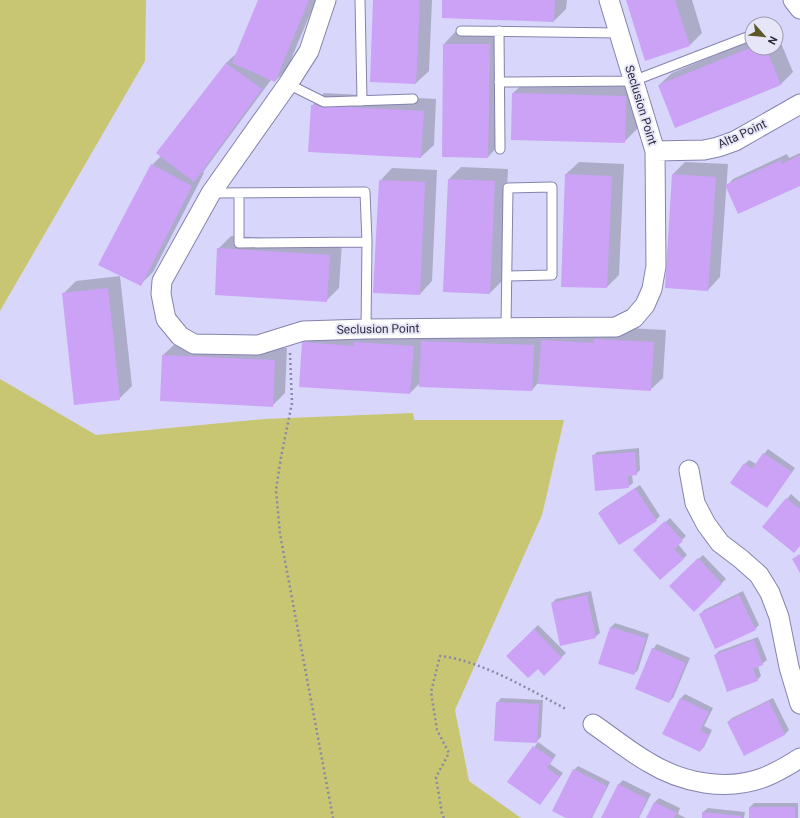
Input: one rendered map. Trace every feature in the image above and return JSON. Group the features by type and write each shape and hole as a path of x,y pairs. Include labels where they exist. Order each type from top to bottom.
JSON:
{"street":[{"name":"Seclusion Point","path":"326,0 309,51 288,84 210,193 162,281 161,294 166,319 180,336 194,344 258,345 304,331 506,327 616,327 634,318 645,306 652,289 656,266 655,151 609,0"},
{"path":"793,0 800,9"},
{"name":"Alta Point","path":"655,151 704,150 718,147 735,141 800,104"},
{"path":"689,470 695,503 706,524 720,543 759,575 770,593 779,616 789,667 800,704"},
{"path":"593,724 648,762 671,774 695,782 716,784 738,783 763,777 800,758"}],"lane":[{"path":"360,0 362,101"},
{"path":"461,31 619,33"},
{"path":"499,31 500,149"},
{"path":"499,82 633,81 744,38"},
{"path":"288,84 324,102 412,99"},
{"path":"506,327 508,188 552,187 552,275 507,276"},
{"path":"210,193 365,192 367,242 366,329"},
{"path":"240,193 239,243 367,242"}],"path":[{"path":"290,336 292,403 276,490 280,534 334,818"},
{"path":"444,818 436,777 449,753 437,730 431,692 440,656 453,657 492,671 566,709"}],"shaded area":[{"path":"0,0 146,0 145,61 0,311"},
{"path":"0,379 96,435 265,419 413,413 414,420 564,420 542,515 455,710 469,781 521,818 0,818"}],"building":[{"path":"258,0 309,0 275,82 232,63"},
{"path":"373,0 420,0 416,84 370,82"},
{"path":"442,0 555,0 554,22 442,18"},
{"path":"626,0 675,0 690,46 645,61"},
{"path":"443,44 490,44 488,158 442,157"},
{"path":"744,50 744,56 769,56 781,85 675,128 658,85"},
{"path":"226,63 262,89 194,182 156,153"},
{"path":"512,93 626,96 625,143 511,140"},
{"path":"311,105 424,111 421,158 308,152"},
{"path":"800,155 800,186 738,214 725,185 781,160 782,164"},
{"path":"151,164 192,186 141,286 98,265"},
{"path":"565,174 612,176 607,288 561,287"},
{"path":"672,174 716,177 708,291 665,288"},
{"path":"448,179 495,181 490,294 443,292"},
{"path":"379,180 425,182 420,295 373,293"},
{"path":"217,248 330,255 327,302 215,295"},
{"path":"108,288 120,400 74,405 62,293"},
{"path":"594,339 654,342 651,391 538,384 541,340 594,343"},
{"path":"421,341 534,345 532,391 419,387"},
{"path":"302,342 354,346 354,342 414,346 410,394 299,387"},
{"path":"162,355 275,360 273,407 160,401"},
{"path":"635,452 637,475 628,476 629,488 595,491 592,455"},
{"path":"763,453 792,472 767,508 730,483 744,463 752,469"},
{"path":"635,488 657,521 619,545 598,513"},
{"path":"786,498 800,509 800,546 794,553 762,527"},
{"path":"665,521 683,541 674,549 684,559 660,580 633,550"},
{"path":"800,554 800,573 792,559"},
{"path":"698,558 722,584 694,612 669,586"},
{"path":"587,595 596,638 560,646 551,603"},
{"path":"739,595 756,630 715,649 699,614"},
{"path":"610,627 646,638 634,675 598,664"},
{"path":"534,629 562,658 544,676 538,669 528,678 506,656"},
{"path":"754,640 763,665 753,669 758,681 727,692 714,655"},
{"path":"652,648 686,663 669,703 635,689"},
{"path":"680,698 709,712 700,730 709,735 700,752 662,734"},
{"path":"769,701 785,735 744,756 727,722"},
{"path":"496,702 539,704 537,743 494,741"},
{"path":"533,746 553,759 547,768 560,777 540,805 507,782"},
{"path":"573,769 607,786 591,818 566,818 552,811"},
{"path":"618,784 647,799 638,818 601,818"},
{"path":"654,802 677,813 674,818 646,818"},
{"path":"749,807 795,807 795,818 749,818"},
{"path":"702,812 741,816 741,818 702,818"}]}
